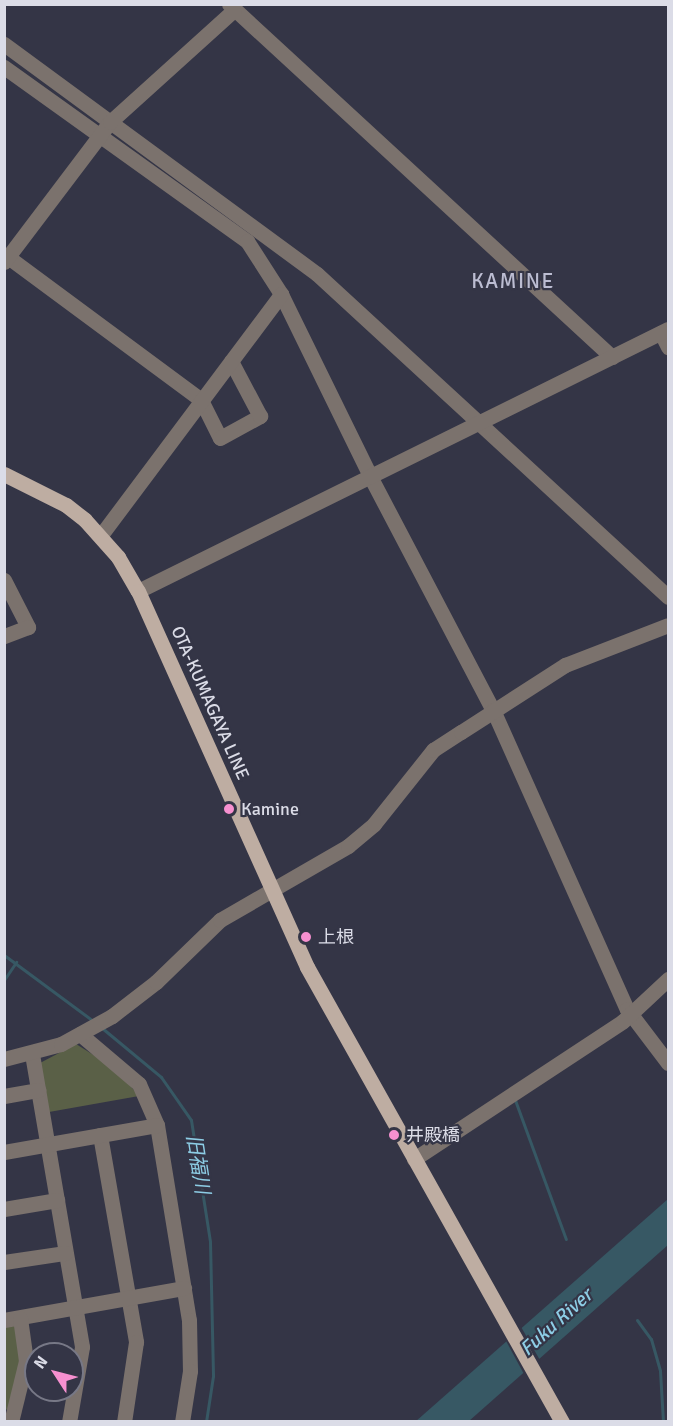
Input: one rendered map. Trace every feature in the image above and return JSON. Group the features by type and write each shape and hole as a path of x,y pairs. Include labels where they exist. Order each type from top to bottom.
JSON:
{"main road":[{"name":"OTA-KUMAGAYA LINE","path":"4,474 66,505 100,535 138,591 308,968 561,1421"}],"street":[{"path":"231,361 260,416 220,438 201,400 7,259 110,122 231,7 612,357"},
{"path":"4,44 317,274 669,597"},
{"path":"19,56 5,68 248,241 281,294 371,478 494,710 630,1015 669,1063"},
{"path":"100,535 281,294"},
{"path":"138,591 482,424 612,357 666,336"},
{"path":"4,580 28,627 4,636"},
{"path":"4,1059 32,1054 83,1032 112,1016 156,982 220,920 364,834 433,750 494,710 565,665 669,625"},
{"path":"414,1159 630,1015 669,979"},
{"path":"83,1032 139,1084 156,1125 184,1288 191,1348 182,1422"},
{"path":"32,1054 75,1308 81,1357 69,1422"},
{"path":"4,1096 38,1090"},
{"path":"4,1152 156,1125"},
{"path":"100,1135 136,1342 124,1422"},
{"path":"4,1209 57,1200"},
{"path":"4,1262 65,1253"},
{"path":"4,1320 184,1288"},
{"path":"4,1416 12,1421 27,1351 20,1317"}],"green space":[{"path":"76,1044 116,1069 139,1096 49,1112 40,1063"},
{"path":"5,1324 19,1326 23,1353 12,1408 5,1410"}],"water":[{"name":"Fuku River","path":"668,1199 668,1245 469,1421 415,1422"}],"pier":[{"path":"520,1325 541,1362 525,1376 505,1339"}],"waterway":[{"name":"旧福川","path":"4,955 92,1020"},
{"path":"4,980 16,962"},
{"name":"旧福川","path":"102,1028 161,1077 191,1120 210,1242 213,1376 206,1422"},
{"path":"515,1100 566,1239"},
{"path":"637,1320 651,1339 660,1371 663,1422"}],"place":[{"name":"Kamine","path":"229,809"},
{"name":"上根","path":"306,937"},
{"name":"井殿橋","path":"394,1135"}],"district":[{"name":"KAMINE","path":"513,281"}]}
